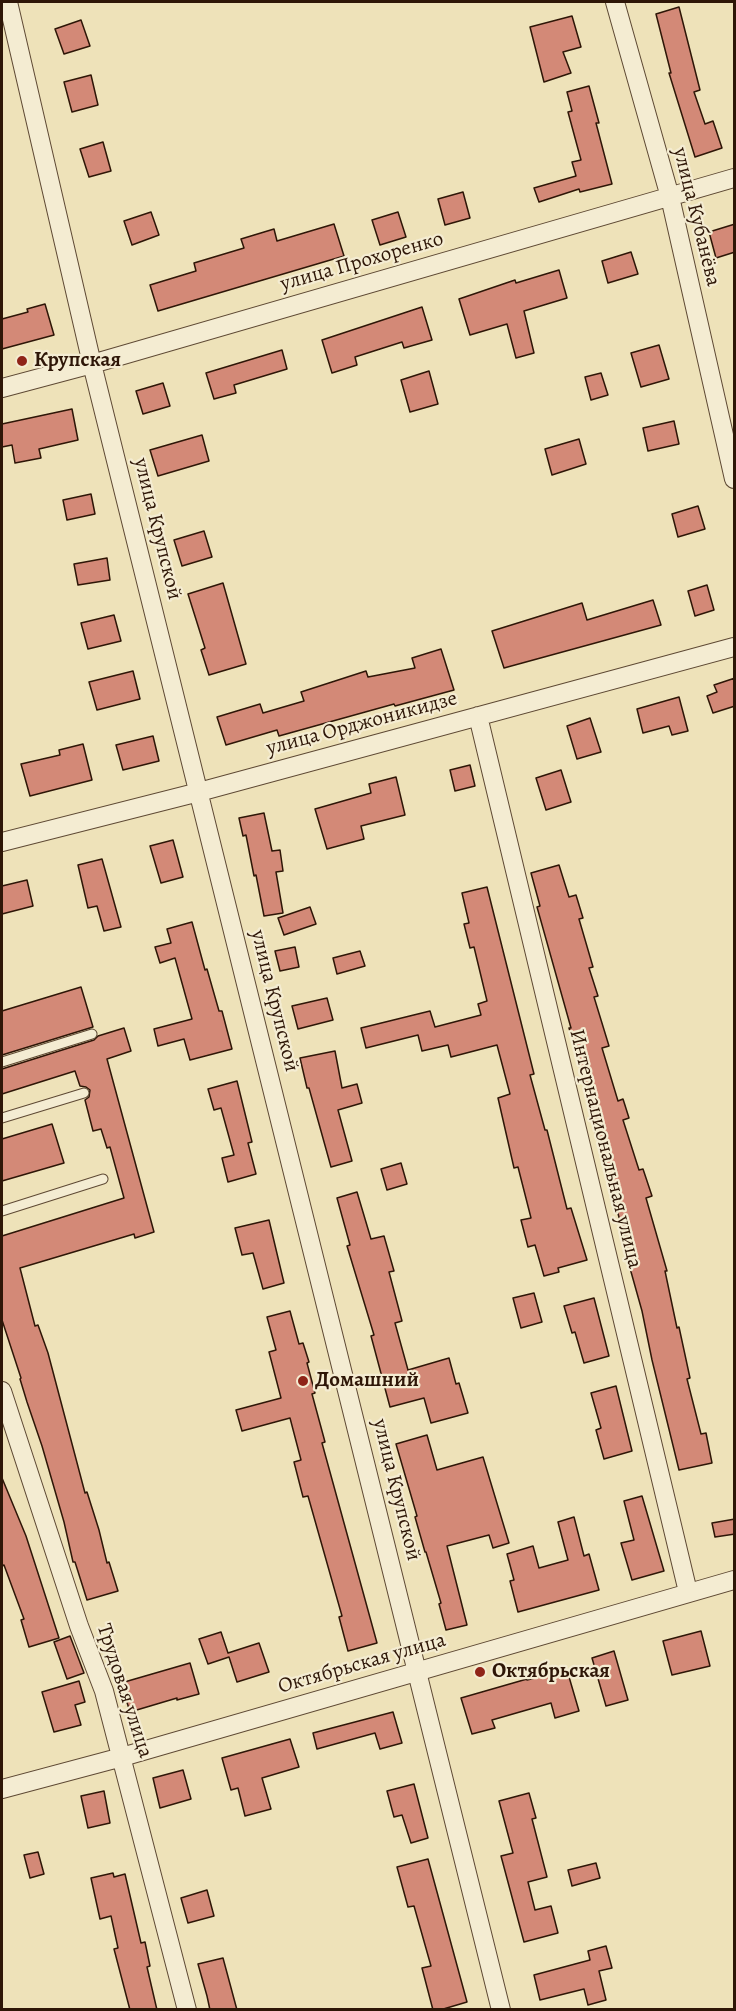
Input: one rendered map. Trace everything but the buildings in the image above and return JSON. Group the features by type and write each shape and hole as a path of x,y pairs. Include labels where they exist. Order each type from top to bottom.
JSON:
{"street":[{"name":"улица Крупской","path":"8,2 92,364 501,2010"},
{"name":"улица Кубанёва","path":"615,2 670,197 735,479"},
{"name":"улица Прохоренко","path":"2,388 735,178"},
{"name":"улица Орджоникидзе","path":"2,842 199,792 735,647"},
{"name":"Интернациональная улица","path":"477,716 688,1592"},
{"name":"Трудовая улица","path":"2,1391 79,1626 104,1691 187,2010"},
{"name":"Октябрьская улица","path":"2,1790 735,1580"}],"lane":[{"path":"2,1062 92,1034"},
{"path":"2,1118 84,1093"},
{"path":"2,1211 103,1179"}],"place":[{"name":"Крупская","path":"22,361"},
{"name":"Домашний","path":"303,1381"},
{"name":"Октябрьская","path":"480,1672"}]}
